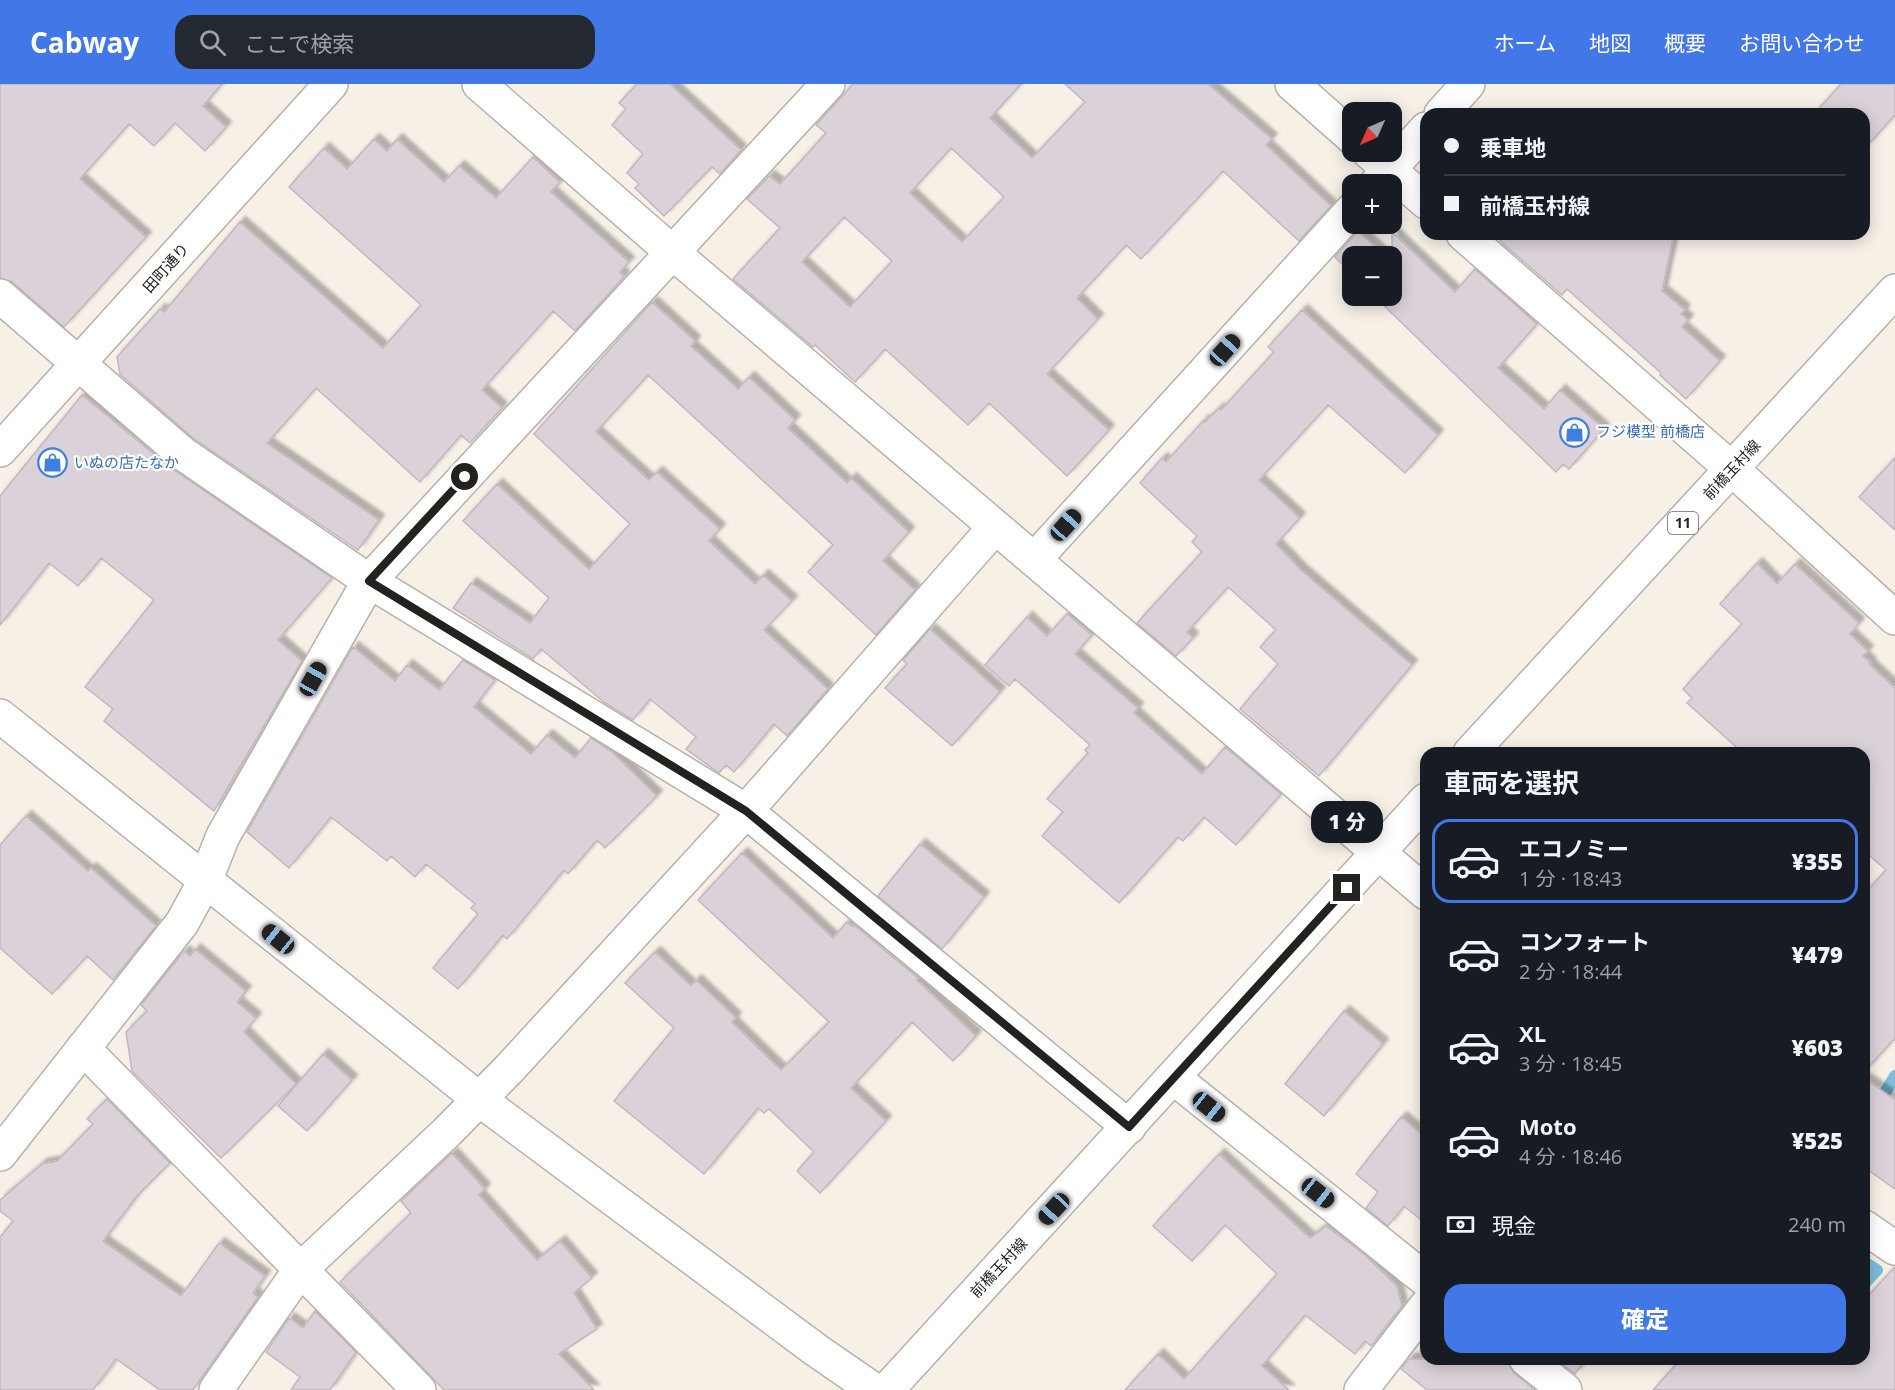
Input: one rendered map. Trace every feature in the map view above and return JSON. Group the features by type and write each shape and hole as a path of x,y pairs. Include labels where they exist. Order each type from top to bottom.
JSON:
{"street":[{"name":"田町通り","path":"0,450 331,84"},
{"path":"478,84 672,252 1420,888"},
{"path":"0,1154 182,923 205,881 223,836 369,581 828,84"},
{"path":"1292,84 1342,128"},
{"path":"1446,108 1468,84"},
{"path":"1420,134 1378,168 1420,198"},
{"path":"1034,560 1342,221"},
{"path":"1470,240 1733,470 1895,618"},
{"name":"前橋玉村線","path":"1476,747 1733,470 1895,291"},
{"path":"0,296 182,453 369,581 746,811 1129,1127"},
{"path":"216,1390 300,1270 480,1100 746,811 995,527"},
{"path":"0,716 480,1100 816,1350 874,1390"},
{"name":"前橋玉村線","path":"887,1390 1420,807"},
{"path":"83,1048 419,1390"},
{"path":"1174,1078 1420,1275"},
{"path":"1870,1231 1895,1248"},
{"path":"1361,1390 1420,1314"},
{"path":"1534,1365 1565,1390"}],"building":[{"path":"0,84 222,84 203,106 226,127 205,151 175,123 154,146 129,124 80,179 146,237 64,327 12,282 0,278"},
{"path":"637,84 670,84 741,150 720,174 712,167 664,216 635,188 639,184 627,173 643,154 612,125 626,109 619,103"},
{"path":"853,84 1021,84 990,118 1032,158 1085,102 1065,84 1208,84 1272,139 1266,145 1331,206 1299,241 1223,171 1141,259 1126,245 1077,298 1098,319 1047,374 1109,430 1067,476 989,403 968,425 885,349 855,382 815,345 813,347 733,279 780,228 747,199 769,176 780,184 826,133 816,125","holes":["951,148 1004,197 962,242 910,193","844,217 892,261 850,307 802,262"]},
{"path":"1841,84 1895,84 1895,115 1870,142 1870,108 1819,108"},
{"path":"374,139 387,151 397,139 444,182 459,166 496,198 533,157 560,182 551,192 629,262 620,272 624,277 575,331 553,311 482,390 502,408 470,443 461,435 420,482 316,388 267,443 379,520 358,550 193,438 120,374 117,357 160,309 164,312 240,222 383,348 421,305 289,187 324,148 347,169"},
{"path":"1355,234 1361,234 1374,246 1345,246"},
{"path":"1392,234 1394,234 1455,292 1475,269 1537,324 1498,368 1544,409 1560,390 1604,429 1569,469 1563,464 1556,472 1384,306 1402,306 1402,246 1392,246"},
{"path":"1673,240 1662,291 1685,310 1681,314 1688,320 1682,327 1720,361 1686,399 1660,375 1661,373 1567,289 1562,295 1500,241"},
{"path":"1342,249 1342,264 1335,257"},
{"path":"652,302 695,341 691,346 738,389 749,377 795,420 788,428 847,483 851,478 909,532 883,561 915,590 876,635 808,572 833,545 648,375 596,432 649,480 657,472 720,529 709,541 755,584 763,575 792,601 764,630 828,689 787,736 774,724 734,772 726,765 719,773 686,749 696,737 650,699 633,720 605,703 541,649 533,659 453,608 471,583 530,623 549,598 463,521 497,484 589,569 630,524 534,434"},
{"path":"1302,310 1438,435 1405,473 1328,405 1259,480 1300,518 1276,544 1301,570 1412,665 1319,776 1240,709 1278,664 1260,647 1276,630 1228,587 1187,632 1193,638 1176,656 1137,623 1202,552 1192,542 1197,536 1140,483 1162,458 1166,462 1204,420 1205,422 1219,408 1221,410 1274,352 1268,347"},
{"path":"82,395 171,468 332,578 278,640 302,661 214,811 104,721 113,709 85,687 154,600 101,558 78,586 49,563 0,625 0,496"},
{"path":"1895,458 1895,530 1859,497"},
{"path":"1757,563 1777,584 1795,564 1859,623 1850,634 1868,651 1863,656 1871,663 1869,664 1895,688 1895,1038 1870,1065 1870,887 1886,870 1870,856 1870,747 1736,747 1687,703 1692,698 1683,689 1742,624 1720,604"},
{"path":"1067,614 1092,635 1075,654 1138,708 1134,713 1202,774 1225,747 1281,794 1236,845 1204,817 1183,841 1178,837 1119,903 1042,836 1063,812 1047,799 1088,753 1085,750 1090,745 1015,679 1009,686 985,665 1027,617 1047,636"},
{"path":"930,629 1000,692 952,746 885,688 907,664 903,660"},
{"path":"353,647 395,681 407,665 439,690 463,660 495,680 474,707 531,754 547,735 575,758 591,738 612,752 657,796 605,848 597,840 568,874 564,870 507,939 503,935 458,989 433,968 478,914 471,908 475,904 426,864 415,877 391,856 387,861 331,817 289,868 247,832"},
{"path":"26,816 88,871 91,868 156,926 113,980 87,956 52,994 0,948 0,845"},
{"path":"920,844 984,897 942,949 878,896"},
{"path":"742,853 833,938 847,922 853,927 854,925 918,978 917,980 976,1036 953,1061 912,1022 851,1088 886,1121 820,1193 797,1171 814,1152 769,1109 764,1113 758,1108 704,1174 614,1101 674,1028 625,983 655,952 691,986 696,980 736,1018 732,1022 781,1070 829,1022 698,900"},
{"path":"195,949 246,991 237,1002 256,1018 244,1032 296,1084 221,1158 132,1071 126,1032 147,1011 141,1005 184,951 190,956"},
{"path":"1344,1011 1383,1044 1324,1116 1285,1084"},
{"path":"323,1054 352,1080 307,1131 278,1106"},
{"path":"1870,1082 1895,1100 1895,1189 1870,1171"},
{"path":"107,1099 170,1163 136,1197 103,1241 181,1296 219,1243 265,1276 253,1293 258,1297 193,1390 160,1390 116,1359 93,1390 0,1390 0,1237 13,1221 0,1211 0,1200 42,1164 57,1161 93,1124 87,1119"},
{"path":"1401,1117 1420,1133 1420,1219 1404,1206 1388,1226 1366,1208 1378,1192 1356,1174"},
{"path":"452,1153 485,1189 479,1195 537,1260 560,1241 592,1278 574,1293 597,1329 559,1354 594,1390 444,1390 340,1282 411,1213 401,1201"},
{"path":"1219,1154 1310,1238 1326,1226 1365,1255 1397,1286 1402,1306 1371,1346 1365,1341 1355,1354 1305,1315 1262,1366 1289,1390 1125,1390 1158,1354 1184,1379 1277,1274 1225,1225 1192,1261 1153,1226"},
{"path":"1895,1267 1895,1390 1653,1390 1676,1365 1870,1365 1870,1294"},
{"path":"315,1311 356,1352 330,1390 291,1390 300,1377 266,1352 289,1318 303,1328"},
{"path":"1409,1359 1420,1359 1420,1365 1511,1365 1514,1373 1535,1390 1427,1390 1401,1369"},
{"path":"1564,1365 1582,1365 1575,1374"}],"waterway":[{"path":"1877,1106 1895,1076"},
{"path":"1870,1266 1877,1270 1870,1278"}],"place":[{"name":"フジ模型 前橋店","path":"1575,432"},
{"name":"いぬの店たなか","path":"53,463"}],"route":[{"path":"465,477 369,581 746,811 1129,1127 1347,888"}]}
